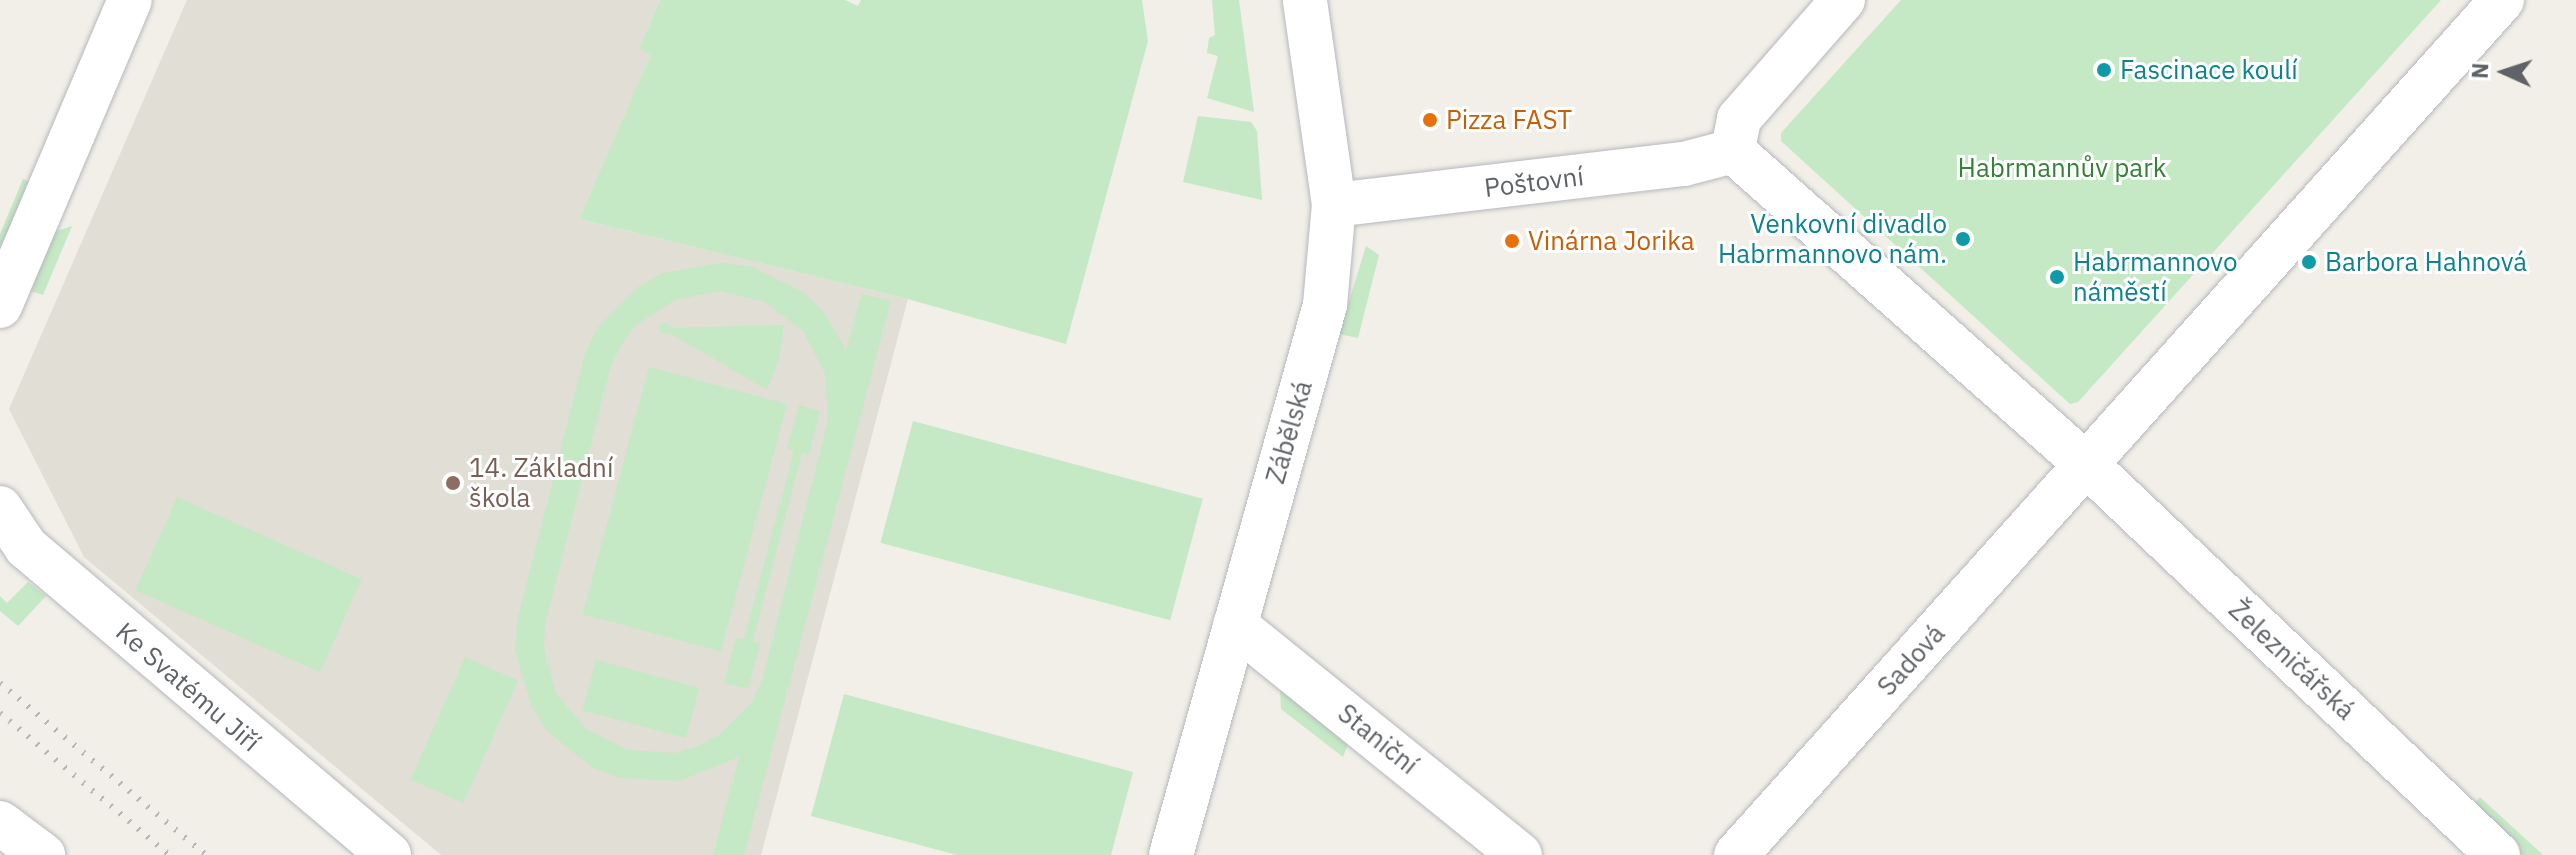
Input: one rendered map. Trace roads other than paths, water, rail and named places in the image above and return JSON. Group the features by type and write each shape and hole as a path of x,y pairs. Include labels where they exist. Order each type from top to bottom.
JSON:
{"street":[{"name":"Zábělská","path":"1171,855 1325,305 1334,205 1305,0"},
{"path":"1843,0 1739,119 1733,151 2086,464 2502,0"},
{"path":"0,306 120,4"},
{"name":"Poštovní","path":"1334,205 1684,164 1733,151"},
{"name":"Sadová","path":"1736,855 2086,464"},
{"name":"Železničářská","path":"2086,464 2498,855"},
{"name":"Ke Svatému Jiří","path":"0,508 26,547 389,855"},
{"name":"Staniční","path":"1235,625 1520,855"},
{"path":"0,823 43,855"}],"railway":[{"path":"0,683 206,855"},
{"path":"0,713 169,855"}],"place":[{"name":"Fascinace koulí","path":"2104,70"},
{"name":"Pizza FAST","path":"1430,120"},
{"name":"Venkovní divadlo Habrmannovo nám.","path":"1963,239"},
{"name":"Vinárna Jorika","path":"1512,241"},
{"name":"Barbora Hahnová","path":"2309,262"},
{"name":"Habrmannovo náměstí","path":"2057,277"},
{"name":"14. Základní škola","path":"453,483"}],"park label":[{"name":"Habrmannův park","path":"2062,168"}]}
